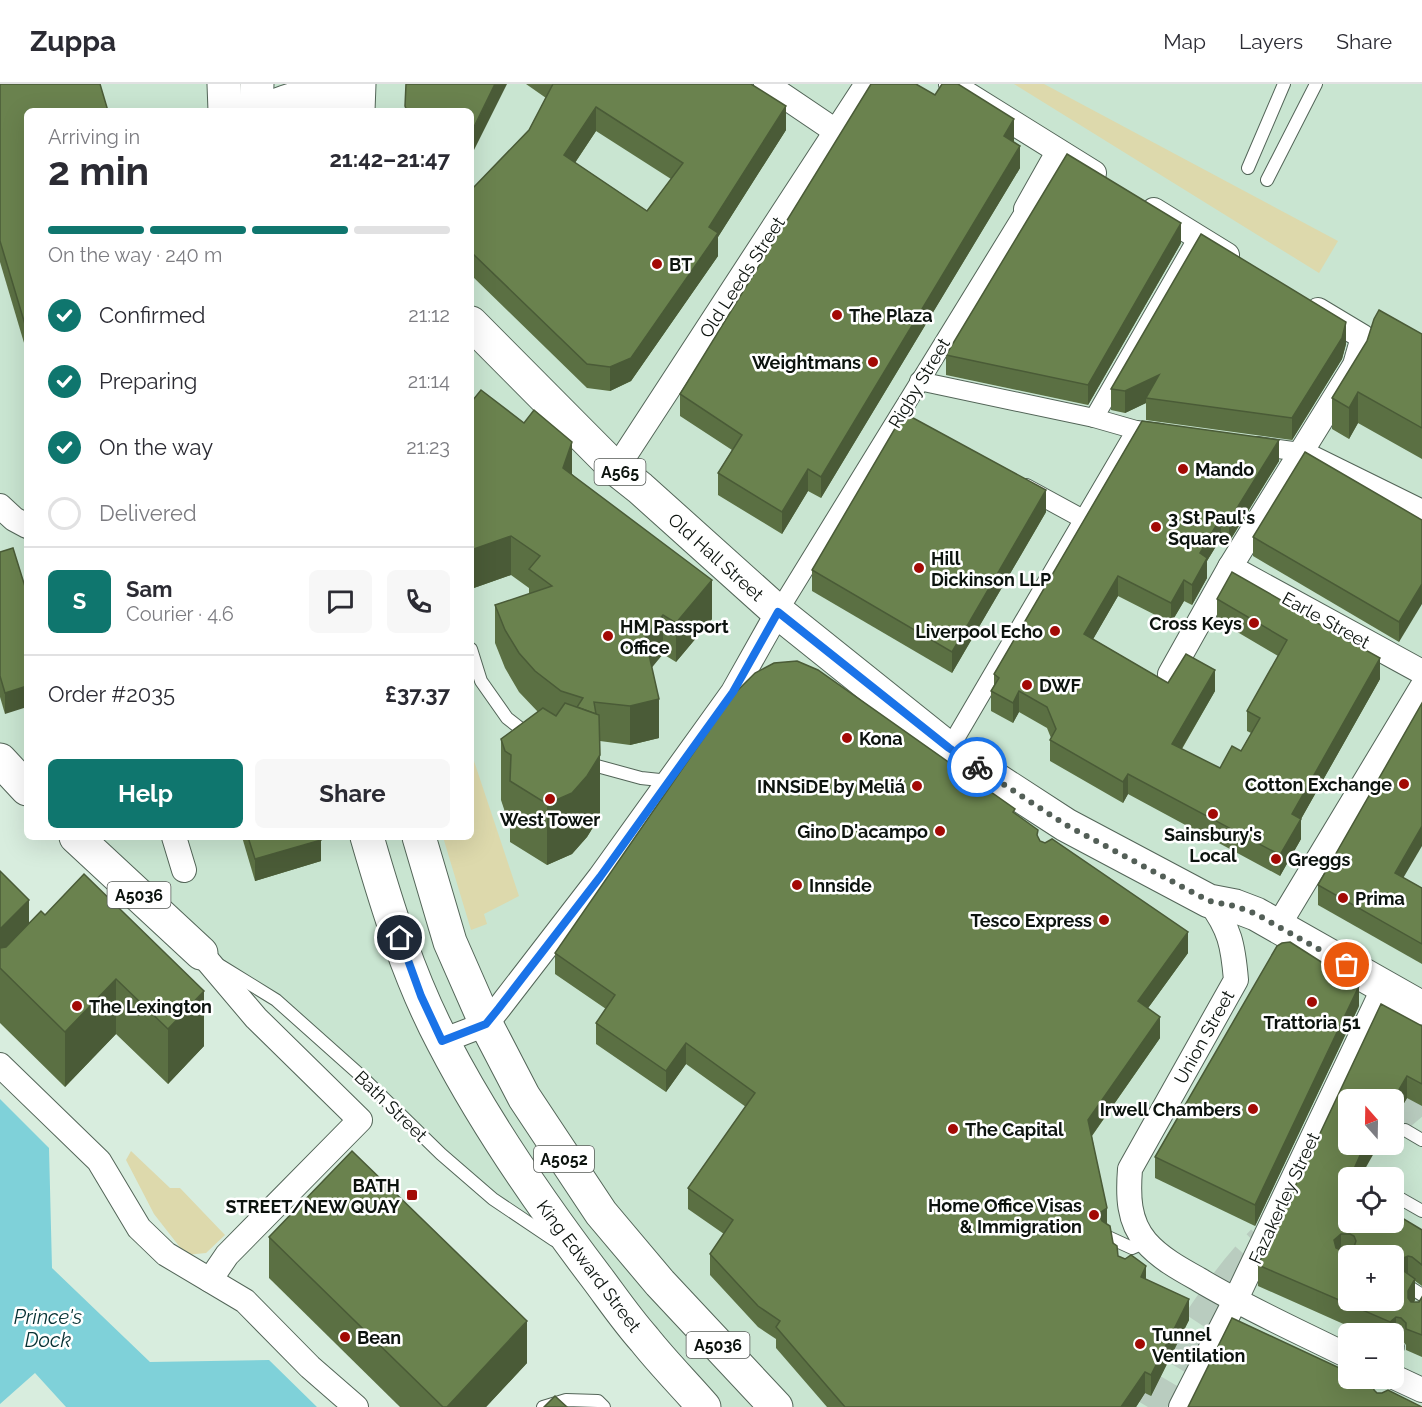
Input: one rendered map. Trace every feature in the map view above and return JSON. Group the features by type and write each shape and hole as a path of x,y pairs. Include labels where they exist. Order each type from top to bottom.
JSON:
{"main road":[{"path":"224,84 225,108"},
{"path":"256,108 257,84"},
{"path":"270,108 284,101 333,97"},
{"name":"Old Hall Street","path":"474,326 615,469 640,488 778,612 949,748 1064,829 1209,901 1235,906 1278,926 1422,1008"},
{"path":"0,760 24,786"},
{"name":"Bath Street","path":"79,840 201,953"},
{"name":"King Edward Street","path":"368,840 384,895 410,966 442,1041 530,1187 643,1339"},
{"name":"A5052","path":"420,840 450,942 486,1024 524,1097 582,1186 660,1283"},
{"name":"A5036","path":"660,1283 776,1407"},
{"name":"A5036","path":"643,1339 705,1407"}],"street":[{"path":"766,84 837,132"},
{"name":"Old Leeds Street","path":"615,469 867,84"},
{"path":"951,84 1108,182"},
{"name":"Rigby Street","path":"778,612 903,421 920,381 1026,209 1058,152"},
{"path":"1138,201 1246,266"},
{"path":"1094,418 1198,237"},
{"path":"1170,674 1230,567 1300,452 1359,367 1363,337 1294,296"},
{"path":"920,381 1094,418 1136,430 1183,436"},
{"path":"949,748 1136,430"},
{"path":"1242,444 1300,452 1422,512"},
{"path":"1011,480 1083,519"},
{"path":"0,506 14,519 24,524"},
{"name":"Earle Street","path":"1230,567 1422,672"},
{"path":"442,1041 486,1024 600,877 733,692 778,612"},
{"path":"1278,926 1422,687"},
{"path":"175,840 184,870"},
{"name":"Union Street","path":"1139,1245 1128,1191 1131,1168 1236,980 1234,951 1224,921 1209,901"},
{"name":"Bath Street","path":"201,953 256,1018 360,1120 227,1255 210,1280"},
{"name":"Fazakerley Street","path":"1181,1407 1235,1301 1384,987"},
{"path":"0,1065 99,1161 139,1228 166,1254 245,1301 310,1366 356,1407"},
{"path":"1139,1245 1235,1301 1338,1351"},
{"path":"1404,1377 1422,1390"}],"lane":[{"path":"1248,168 1284,84"},
{"path":"1267,180 1316,84"},
{"path":"474,659 481,681 507,718 540,743"},
{"path":"578,760 641,778 669,781"},
{"name":"Bath Street","path":"201,953 276,1000 359,1074 441,1154 493,1199 583,1259"},
{"path":"1405,1130 1422,1140"},
{"path":"1404,1201 1422,1211"},
{"path":"1108,1237 1139,1245 1127,1264"},
{"path":"1408,1286 1422,1295"},
{"path":"543,1407 566,1400 598,1401 604,1407"}],"shaded area":[{"path":"0,84 1422,84 1422,1407 708,1407 583,1259 493,1199 276,1000 201,953 79,840 474,840 474,108 24,108 24,786 0,760"},
{"path":"1014,84 1044,84 1338,241 1319,273"},
{"path":"474,761 519,896 484,914 487,924 471,930 444,840 474,840"},
{"path":"131,1151 170,1188 180,1188 225,1235 206,1253 186,1255 154,1214 126,1160"}],"water":[{"name":"Prince's Dock","path":"0,1099 49,1148 52,1268 150,1362 269,1360 317,1407 66,1407 35,1373 0,1404"}],"building":[{"path":"0,84 100,84 107,108 24,108 24,321 0,241"},
{"path":"406,84 495,84 474,127 474,108 406,108"},
{"path":"553,84 751,84 786,106 709,227 718,233 631,358 610,367 587,364 474,255 474,187 529,130","holes":["596,107 683,163 647,211 564,155"]},
{"name":"The Plaza","path":"871,84 916,84 935,95 942,84 958,84 1014,119 1004,136 1020,146 821,477 808,469 782,512 718,473 742,435 680,394"},
{"path":"1067,154 1181,223 1088,385 946,355"},
{"path":"1201,234 1346,322 1342,338 1292,418 1146,398 1159,375 1125,391 1111,389"},
{"path":"1379,310 1422,334 1422,428 1358,392 1349,408 1332,398 1367,341"},
{"path":"481,390 524,423 534,410 572,442 563,468 712,580 676,623 663,615 645,637 659,699 630,706 594,702 596,714 577,707 583,698 561,691 535,671 519,653 505,630 495,605 552,586 529,569 540,556 511,536 474,549 474,399"},
{"path":"904,413 1046,490 952,652 812,570"},
{"path":"1142,421 1279,440 1229,521 1221,517 1200,553 1207,558 1192,585 1184,580 1171,603 1118,576 1084,634 1168,683 1186,654 1215,670 1172,744 1220,768 1232,746 1241,751 1260,718 1247,711 1287,640 1217,599 1232,572 1293,607 1292,609 1380,658 1292,814 1301,819 1280,855 1128,774 1123,782 1050,740 1056,729 1047,707 1019,691 1013,703 991,691 999,678 994,674"},
{"path":"1305,452 1422,520 1422,584 1399,622 1253,537"},
{"path":"13,548 24,583 24,687 5,693 0,676 0,552"},
{"path":"797,661 818,670 1015,809 1013,812 1038,830 1037,835 1040,841 1045,843 1052,839 1188,932 1138,1001 1160,1017 1088,1120 1107,1208 1101,1212 1100,1217 1110,1226 1118,1256 1125,1259 1131,1255 1146,1266 1141,1277 1189,1299 1151,1375 1145,1372 1121,1407 845,1407 776,1327 780,1321 758,1306 710,1254 733,1220 688,1188 755,1093 686,1043 666,1071 596,1023 615,995 555,953 734,694 755,673 774,663"},
{"path":"565,703 599,715 600,755 587,776 572,793 547,804 510,781 511,755 505,751 501,739 543,708 556,716"},
{"name":"Cotton Exchange","path":"1422,703 1422,826 1395,873 1422,888 1422,944 1318,885"},
{"path":"249,840 321,840 255,859"},
{"path":"0,871 29,900 0,929"},
{"path":"84,874 204,991 168,1029 116,979 65,1032 0,968 0,948 6,947 41,911 45,915"},
{"name":"Irwell Chambers","path":"1290,942 1359,986 1255,1205 1155,1157 1277,946"},
{"path":"1381,1004 1422,1026 1422,1084 1407,1076 1399,1089 1341,1089"},
{"path":"1338,1095 1338,1155 1360,1155 1355,1167 1338,1167 1338,1233 1404,1233 1404,1219 1422,1230 1422,1265 1412,1257 1404,1258 1404,1245 1355,1245 1354,1236 1341,1234 1334,1240 1338,1249 1338,1300 1258,1265"},
{"path":"352,1151 527,1321 447,1407 443,1407 269,1237"},
{"path":"1404,1271 1415,1279 1408,1291 1408,1298 1411,1302 1419,1302 1422,1297 1422,1335 1406,1329 1406,1323 1401,1318 1396,1317 1390,1322 1365,1311 1404,1311"},
{"path":"1232,1318 1338,1367 1338,1389 1374,1389 1377,1393 1388,1390 1422,1407 1188,1407"},
{"path":"555,1396 567,1407 544,1407"}],"tunnel":[{"path":"1404,1110 1422,1095"},
{"path":"1148,1407 1215,1299 1263,1241"}],"way so far":[{"path":"977,767 1066,825 1181,884 1209,901 1235,906 1256,914 1347,965"}],"place":[{"name":"BT","path":"657,264"},
{"name":"The Plaza","path":"837,315"},
{"name":"Weightmans","path":"873,362"},
{"name":"Mando","path":"1183,469"},
{"name":"3 St Paul's Square","path":"1156,527"},
{"name":"Hill Dickinson LLP","path":"919,568"},
{"name":"Cross Keys","path":"1254,623"},
{"name":"Liverpool Echo","path":"1055,631"},
{"name":"HM Passport Office","path":"608,636"},
{"name":"DWF","path":"1027,685"},
{"name":"Kona","path":"847,738"},
{"name":"Cotton Exchange","path":"1404,784"},
{"name":"INNSiDE by Meliá","path":"917,786"},
{"name":"West Tower","path":"550,799"},
{"name":"Sainsbury's Local","path":"1213,814"},
{"name":"Gino D'acampo","path":"940,831"},
{"name":"Greggs","path":"1276,859"},
{"name":"Innside","path":"797,885"},
{"name":"Prima","path":"1343,898"},
{"name":"Tesco Express","path":"1104,920"},
{"name":"Trattoria 51","path":"1312,1002"},
{"name":"The Lexington","path":"77,1006"},
{"name":"Irwell Chambers","path":"1253,1109"},
{"name":"The Capital","path":"953,1129"},
{"name":"BATH STREET/NEW QUAY","path":"412,1195"},
{"name":"Home Office Visas & Immigration","path":"1094,1215"},
{"name":"Bean","path":"345,1337"},
{"name":"Tunnel Ventilation","path":"1140,1344"}],"route":[{"path":"400,938 421,996 442,1041 486,1024 600,877 733,692 778,612 949,748 977,767"}]}
